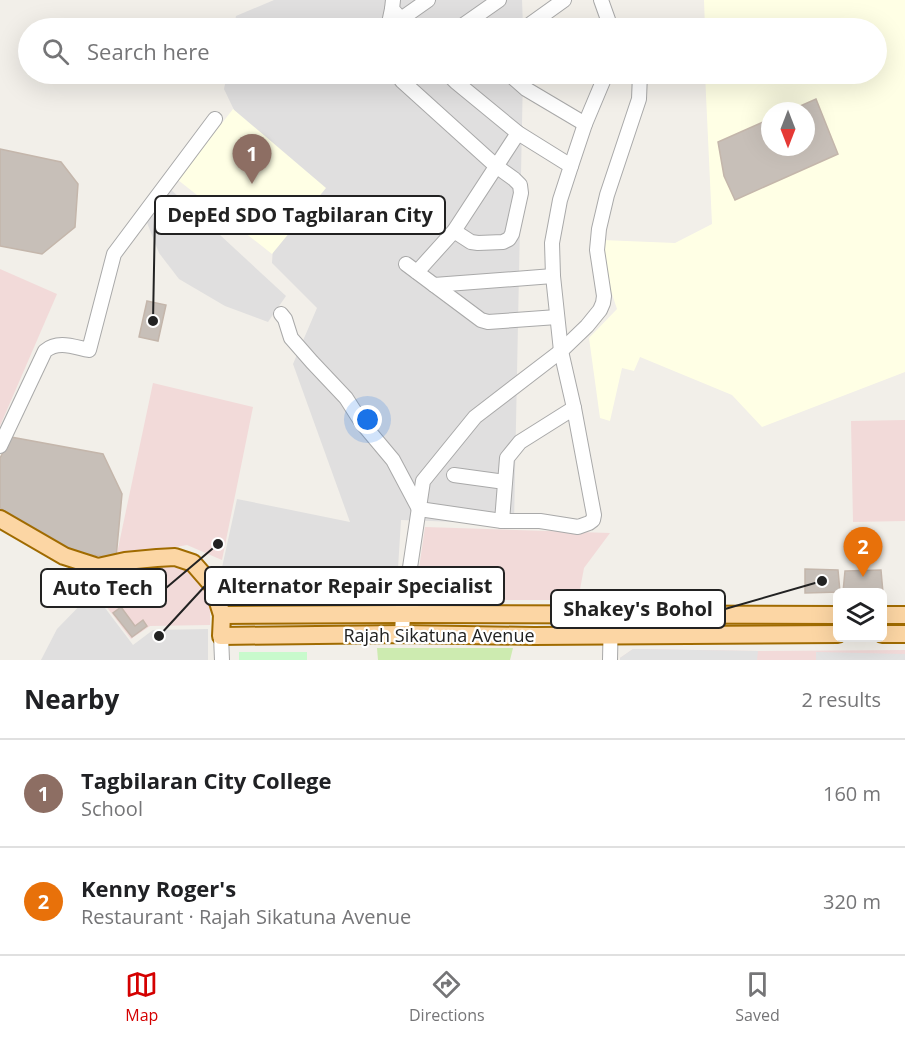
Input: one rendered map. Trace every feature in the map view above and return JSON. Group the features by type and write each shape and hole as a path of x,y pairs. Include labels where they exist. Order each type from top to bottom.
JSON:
{"main road":[{"path":"0,519 64,556 98,567 125,561 175,557 193,562 213,586 222,615 221,636"},
{"path":"583,635 584,614"},
{"path":"222,615 833,615"},
{"path":"887,615 905,615"},
{"name":"Rajah Sikatuna Avenue","path":"221,636 833,634"},
{"path":"887,634 905,634"}],"street":[{"path":"399,14 428,0"},
{"path":"473,18 499,0"},
{"path":"539,18 564,0"},
{"path":"601,0 607,18"},
{"path":"405,84 520,185 521,193 509,239 503,242 471,243 454,231"},
{"path":"466,84 518,133 571,166"},
{"path":"520,84 585,124"},
{"path":"419,509 502,521 540,521 578,527 593,520 594,515 574,408 561,351 552,243 560,200 585,124 602,84"},
{"path":"402,634 423,481 475,417 561,351 587,326 603,303 597,250 599,229 607,195 639,99 640,84"},
{"path":"0,446 45,351 58,344 90,350 114,254 215,119"},
{"path":"518,133 454,231 411,268 481,320 488,322 557,317"},
{"path":"434,285 553,276"},
{"path":"280,314 285,319 291,338 346,398 362,423 393,460 419,509"},
{"path":"502,521 507,459 520,442 574,408"},
{"path":"454,475 505,482"},
{"path":"610,660 611,614"},
{"path":"221,636 222,660"}],"shaded area":[{"path":"274,0 522,0 523,18 236,18"},
{"path":"704,0 905,0 905,372 762,427 732,395 640,357 634,371 622,368 610,421 600,418 589,338 617,309 602,264 602,240 675,243 712,224 705,84 887,84 887,18 705,18"},
{"path":"225,84 523,84 514,524 401,520 396,601 242,601 221,572 237,499 350,522 293,364 317,308 272,263 276,198 224,89"},
{"path":"233,109 326,188 272,254 178,180"},
{"path":"167,186 286,296 268,322 225,306 179,279 159,253 142,210"},
{"path":"0,269 57,294 0,426"},
{"path":"153,383 253,407 222,560 187,545 116,558"},
{"path":"905,420 905,521 853,522 851,421"},
{"path":"425,527 610,533 584,568 578,600 450,600 417,582"},
{"path":"161,565 188,570 203,583 210,598 210,625 150,626 131,639 87,581 117,572"},
{"path":"93,592 133,645 153,630 208,629 208,660 41,660 57,629"},
{"path":"633,649 905,650 905,660 620,660"},
{"path":"633,649 758,651 757,660 620,660"},
{"path":"816,652 905,654 905,660 816,660"}],"green space":[{"path":"377,648 513,648 510,660 378,660"},
{"path":"239,652 307,652 307,660 239,660"}],"building":[{"path":"816,99 838,154 735,200 724,176 718,142 761,123 761,156 815,156 815,102 809,102"},
{"path":"0,149 61,162 78,184 75,227 42,254 0,246"},
{"path":"147,301 166,305 158,341 139,337"},
{"path":"11,437 103,454 122,494 116,558 78,553 0,508 0,458"},
{"path":"148,569 162,569 162,585 148,584"},
{"path":"805,569 838,570 840,588 833,588 833,592 805,593"},
{"path":"881,570 883,588 843,588 845,571"},
{"path":"121,607 135,626 143,620 147,626 132,637 113,613"}],"place":[{"name":"Tagbilaran City College","path":"252,184"},
{"name":"DepEd SDO Tagbilaran City","path":"153,321"},
{"name":"Auto Tech","path":"218,544"},
{"name":"Kenny Roger's","path":"863,577"},
{"name":"Shakey's Bohol","path":"822,581"},
{"name":"Alternator Repair Specialist","path":"159,636"}]}
